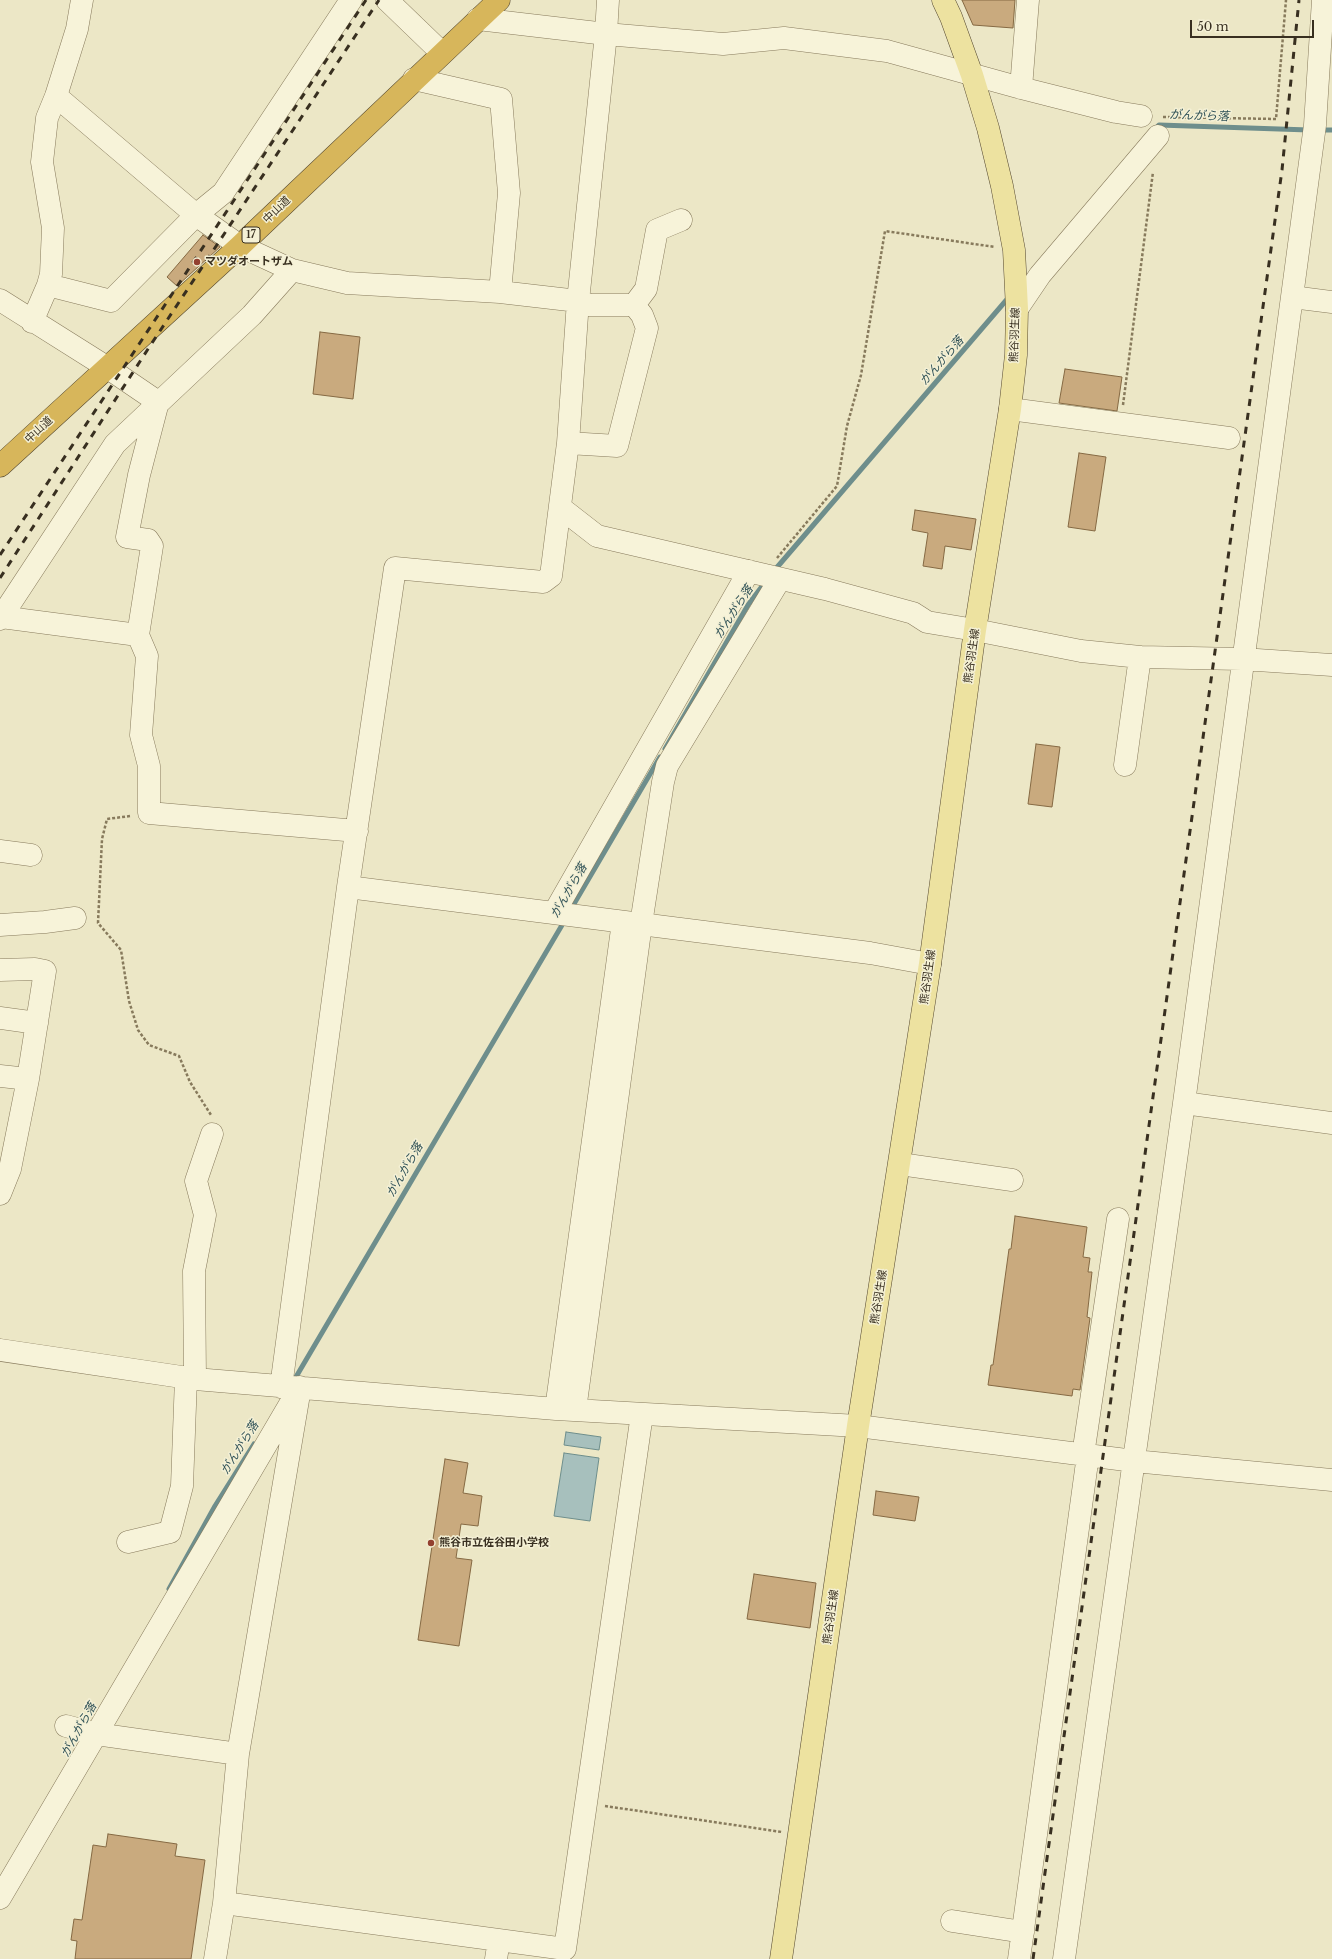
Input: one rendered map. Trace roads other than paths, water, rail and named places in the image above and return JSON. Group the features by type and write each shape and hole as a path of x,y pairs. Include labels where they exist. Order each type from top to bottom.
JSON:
{"highway":[{"name":"中山道","path":"0,466 240,246 442,52 499,0"}],"main road":[{"name":"熊谷羽生線","path":"781,1959 858,1426 930,964 976,630 1010,409 1016,355 1017,306 1014,250 1002,186 988,128 972,75 952,17 943,0"}],"street":[{"path":"32,322 48,285 53,228 42,162 47,118 56,96 77,29 82,0"},
{"path":"48,285 111,301 196,215 223,193 351,0"},
{"path":"387,0 442,52"},
{"path":"215,1959 224,1903 238,1754 290,1387 348,887 395,568 543,582 551,576 561,508 568,443 578,301 606,34 608,0"},
{"path":"1021,88 1028,0"},
{"path":"1064,1959 1184,1103 1242,659 1292,297 1319,125 1323,0"},
{"path":"478,19 606,34 723,44 784,38 888,51 1021,88 1116,112 1141,116"},
{"path":"414,79 501,99 509,193 500,292"},
{"path":"56,96 196,215 240,246 292,270 347,283 500,292 578,301 590,305 634,305 642,314 647,328 617,446 568,443"},
{"path":"1017,306 1040,275 1158,136"},
{"path":"634,305 646,288 657,230 681,220"},
{"path":"138,635 0,618 115,444 252,314 292,270"},
{"path":"1292,297 1332,302"},
{"path":"0,300 32,322 108,368 158,402"},
{"path":"158,402 139,475 127,537 148,540 152,546 138,635 147,656 141,735 149,766 148,813 356,831"},
{"path":"1010,409 1229,438"},
{"path":"561,508 598,536 825,589 913,614 927,622 976,630 1081,651 1140,657 1242,659 1332,665"},
{"path":"555,913 656,760 764,575"},
{"path":"566,1409 632,923 663,782 656,760 764,575"},
{"path":"1125,765 1140,657"},
{"path":"0,851 31,855"},
{"path":"348,887 870,954 930,964"},
{"path":"0,925 75,918"},
{"path":"0,970 35,969 45,971 28,1079 10,1169 0,1194"},
{"path":"0,1018 37,1023"},
{"path":"0,1076 28,1079"},
{"path":"1184,1103 1332,1123"},
{"path":"128,1542 170,1532 182,1486 190,1379 194,1271 205,1215 196,1181 212,1134"},
{"path":"900,1164 1012,1180"},
{"path":"1019,1959 1118,1219"},
{"path":"0,1350 190,1379 566,1409 858,1426 1134,1461 1332,1480"},
{"path":"0,1898 84,1731 290,1387"},
{"path":"224,1903 498,1949 565,1949 642,1414"},
{"path":"84,1731 238,1754"},
{"path":"952,1921 1023,1932"}],"water":[{"path":"566,1432 601,1437 599,1450 564,1445"},
{"path":"564,1453 599,1458 590,1521 554,1516"}],"waterway":[{"name":"がんがら落","path":"1156,128 1159,125 1309,130"},
{"name":"がんがら落","path":"1319,130 1332,130"},
{"name":"がんがら落","path":"773,572 1009,297"},
{"name":"がんがら落","path":"665,749 748,605 766,581"},
{"name":"がんがら落","path":"571,909 660,757"},
{"name":"がんがら落","path":"293,1382 565,920"},
{"name":"がんがら落","path":"169,1589 215,1506 254,1444"}],"railway":[{"path":"0,555 366,0"},
{"path":"0,578 148,349 379,0"},
{"path":"1033,1959 1282,170 1299,0"}],"place":[{"name":"マツダオートザム","path":"197,262"},
{"name":"熊谷市立佐谷田小学校","path":"431,1543"}]}
